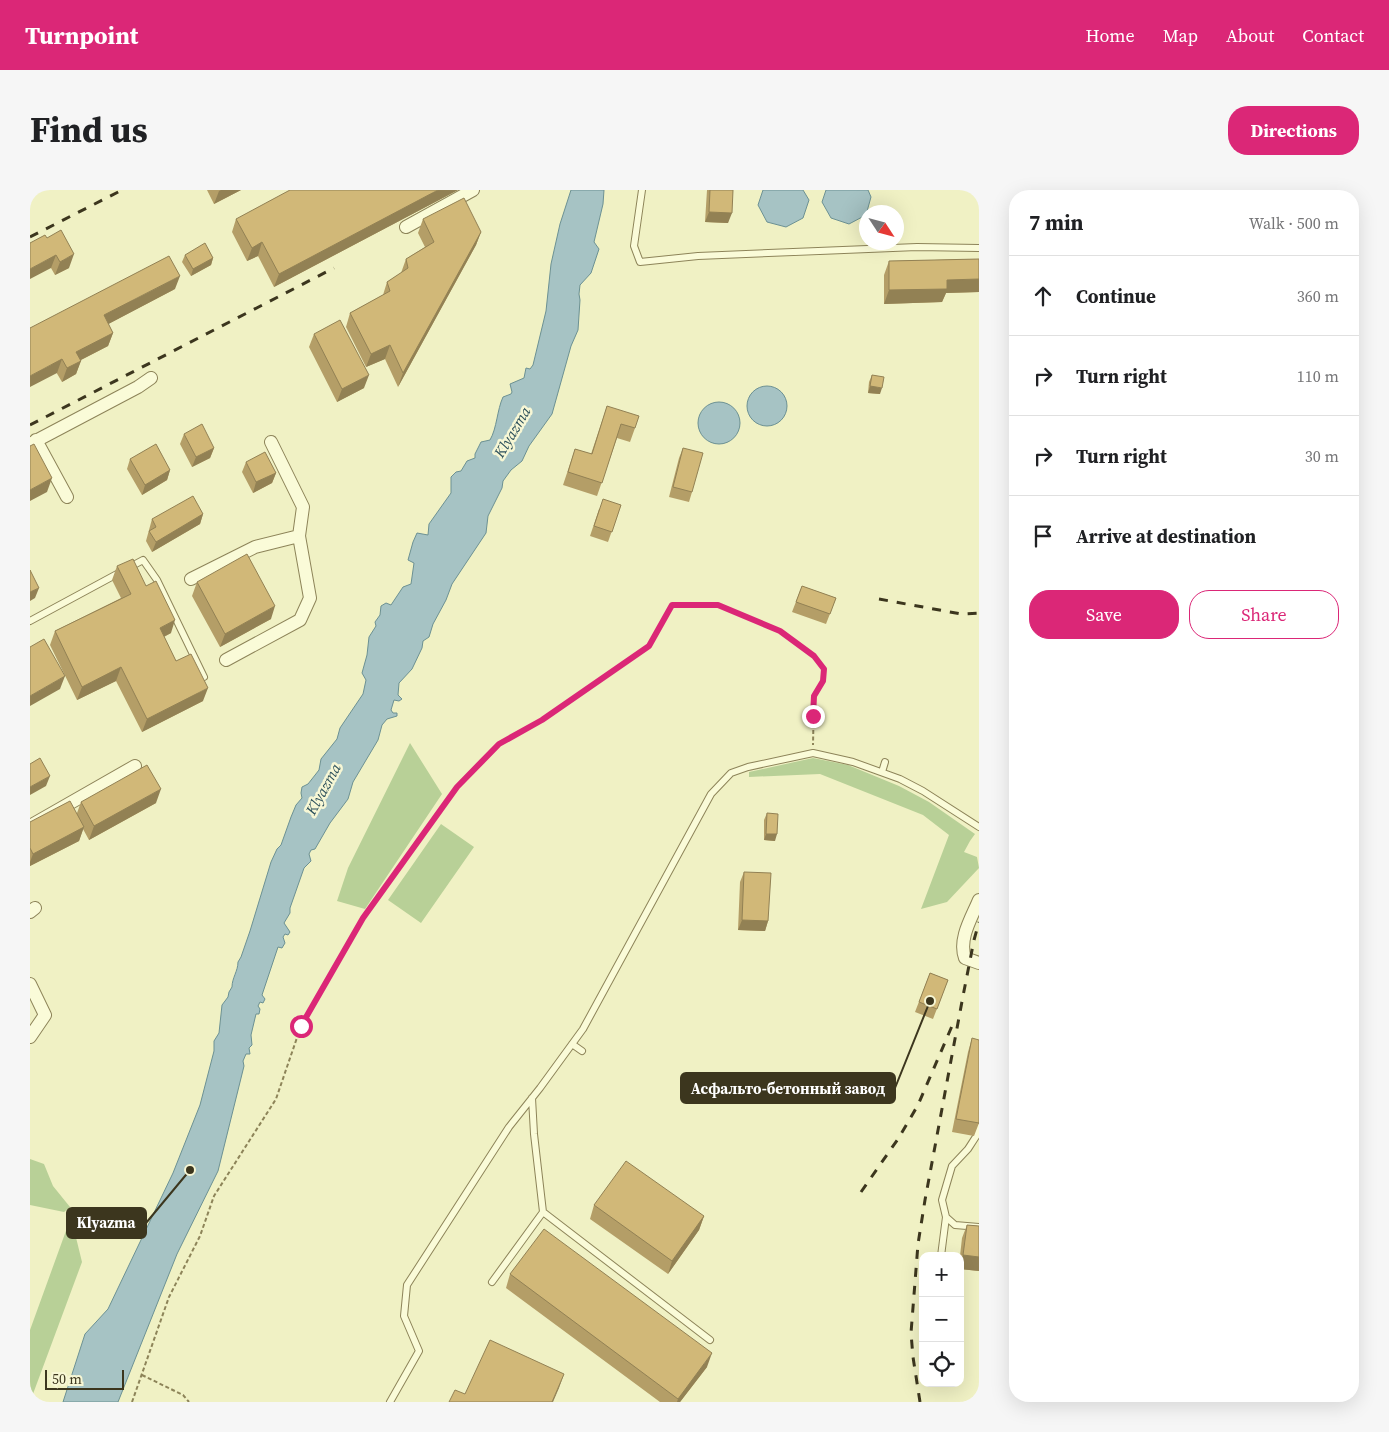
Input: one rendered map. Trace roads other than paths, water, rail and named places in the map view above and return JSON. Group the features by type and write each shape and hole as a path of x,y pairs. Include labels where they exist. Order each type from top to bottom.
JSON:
{"street":[{"path":"406,227 473,190"},
{"path":"67,497 33,442 138,387 151,378"},
{"path":"226,660 300,620 310,598 299,536 303,507 271,442"},
{"path":"191,579 255,547 299,536"},
{"path":"30,826 135,766"},
{"path":"979,900 967,928 962,948 965,958 979,963"},
{"path":"30,984 45,1015 30,1037"}],"lane":[{"path":"642,190 634,246 640,262 698,256 916,247 979,248"},
{"path":"30,622 143,560 157,580 204,677"},
{"path":"390,1402 419,1351 404,1316 407,1285 509,1127 583,1029 646,910 674,865 711,794 731,773 748,767 813,753 853,762 900,779 923,791 979,827"},
{"path":"882,772 885,762"},
{"path":"572,1044 582,1052"},
{"path":"492,1282 543,1212 532,1098"},
{"path":"942,1252 946,1217 942,1200 952,1166 968,1149 977,1135 979,1127"},
{"path":"543,1212 710,1340"},
{"path":"946,1217 955,1225 979,1227"}],"water":[{"path":"571,190 604,190 603,204 594,242 599,249 591,273 580,285 578,330 571,346 552,414 529,446 522,461 511,470 503,481 502,488 488,516 486,533 452,584 433,624 429,637 423,641 422,648 412,669 399,683 398,695 402,699 399,701 394,700 391,710 393,713 397,713 397,716 387,719 382,725 378,740 353,782 348,799 330,823 315,849 311,850 309,854 311,861 304,868 290,913 284,923 290,932 283,937 285,943 282,948 278,947 262,995 265,999 258,1006 260,1009 259,1014 256,1014 251,1035 252,1045 249,1048 250,1054 246,1054 243,1061 244,1066 218,1171 177,1254 118,1402 63,1402 85,1334 108,1309 173,1173 200,1105 214,1051 214,1041 219,1033 222,1005 232,987 238,962 250,931 271,862 281,845 296,805 302,798 302,787 308,784 319,770 321,759 337,739 340,728 363,694 366,680 362,673 369,637 376,626 375,622 380,615 381,606 386,603 391,605 403,587 411,584 414,563 408,560 417,533 428,535 429,524 451,493 451,477 456,472 461,471 467,461 475,458 481,442 490,440 503,397 512,392 510,384 524,378 526,368 530,369 533,365 546,311 551,264 560,224"},
{"path":"763,190 803,190 809,200 803,218 786,227 767,222 758,205"},
{"path":"826,190 868,190 871,197 869,205 859,205 859,219 849,224 831,218 822,202"},
{"path":"767,386 781,392 787,406 781,420 767,426 753,420 747,406 753,392"},
{"path":"723,402 731,405 737,411 740,423 737,435 731,441 715,444 707,441 701,435 698,419 701,411 707,405"}],"railway":[{"path":"30,237 122,190"},
{"path":"30,425 334,268"},
{"path":"879,599 961,614 979,613"},
{"path":"920,1402 911,1333 918,1244 963,996 979,922"},
{"path":"861,1192 898,1139 918,1105 952,1026"}],"place":[{"name":"Асфальто-бетонный завод","path":"930,1001"},
{"name":"Klyazma","path":"190,1170"}]}
